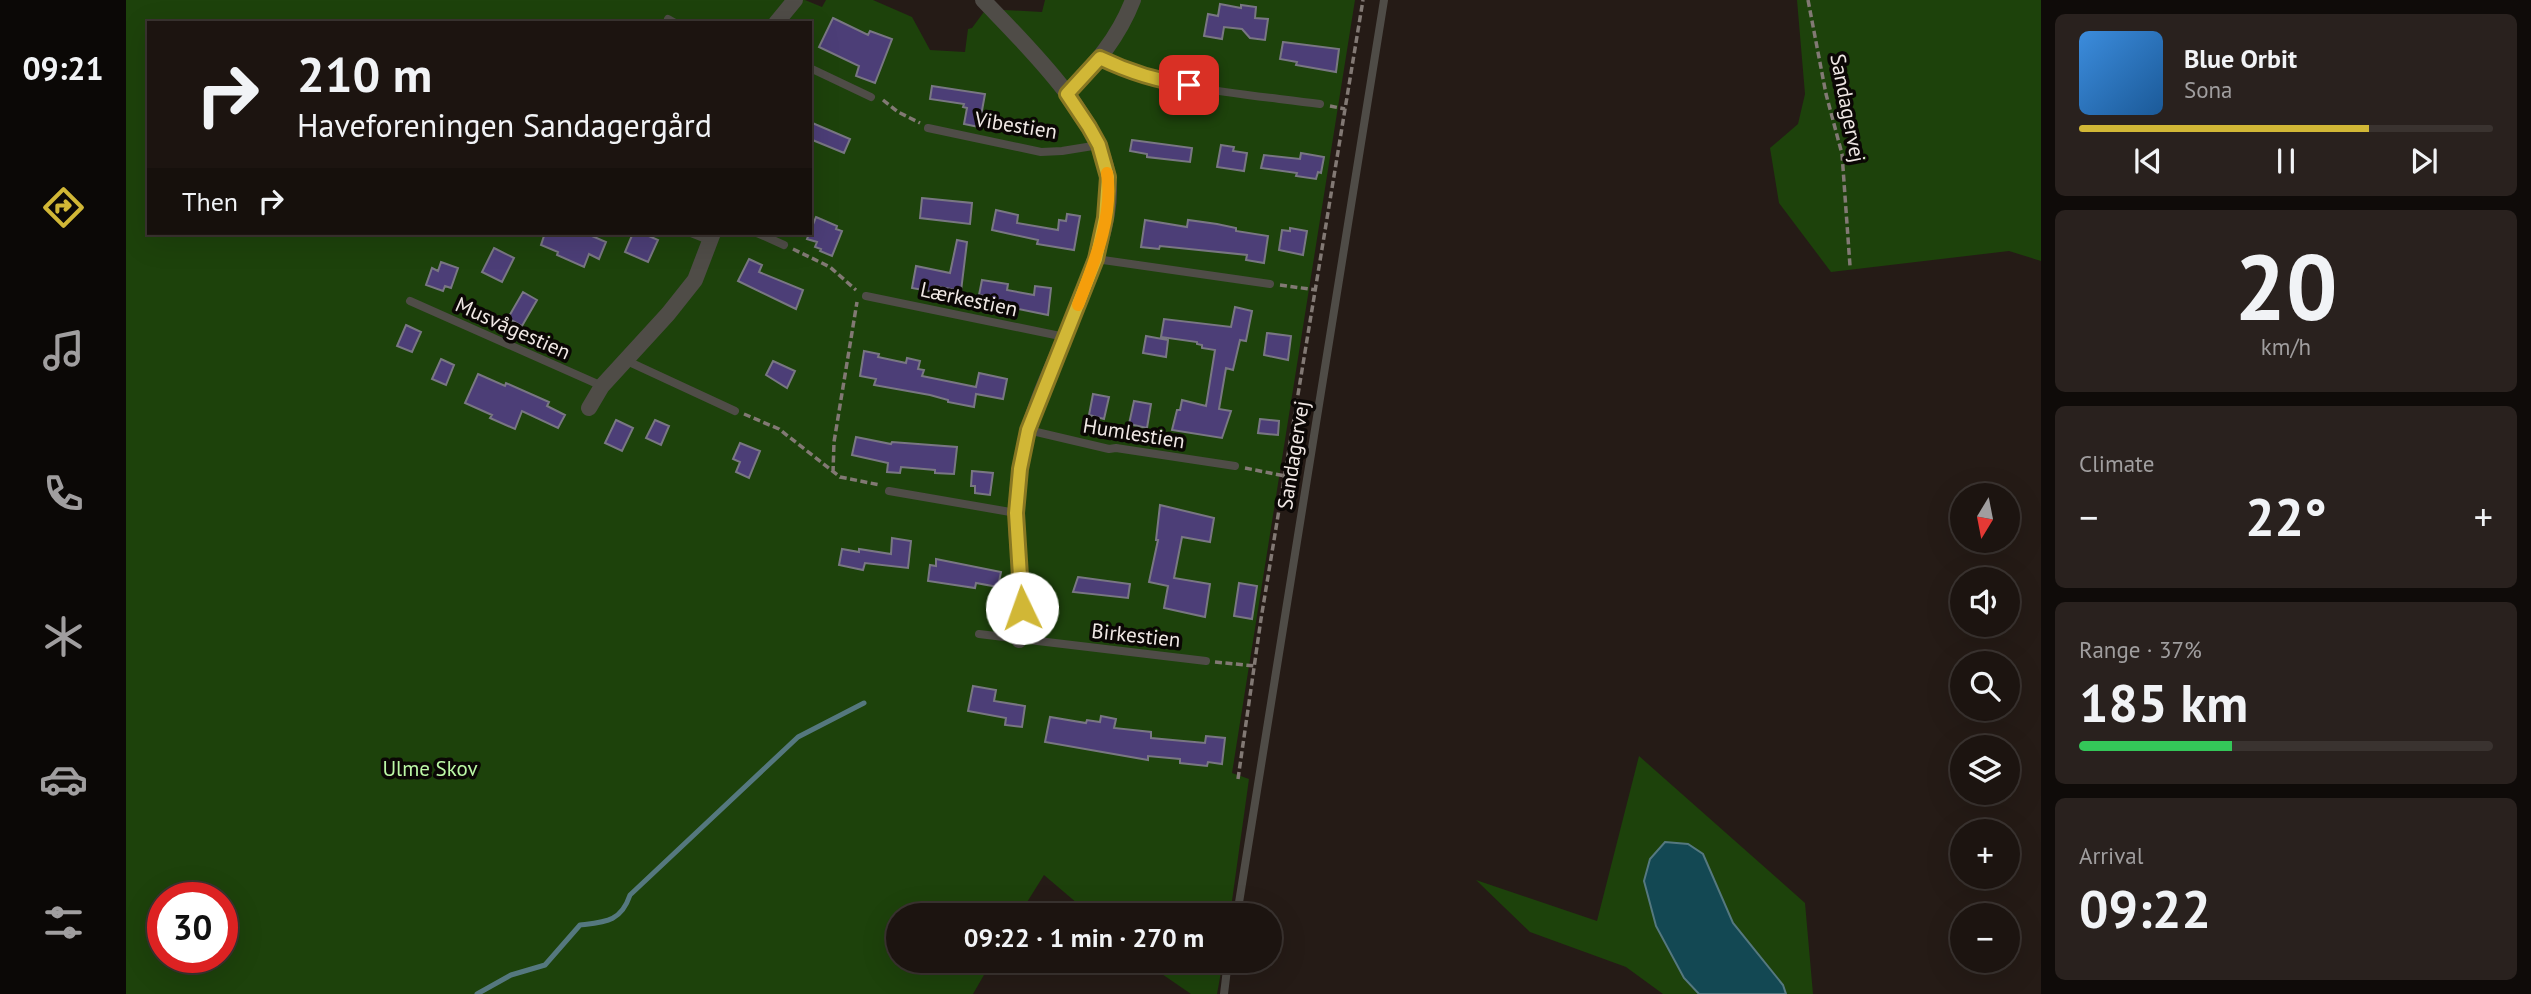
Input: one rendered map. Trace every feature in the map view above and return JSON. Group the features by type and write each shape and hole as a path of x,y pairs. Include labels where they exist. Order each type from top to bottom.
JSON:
{"street":[{"path":"778,21 795,0"},
{"path":"982,0 1023,42 1067,94 1099,145 1108,177 1105,218 1096,259 1028,430 1020,469 1016,513 1022,608 1019,640"},
{"path":"1067,94 1100,58 1123,25 1133,0"},
{"path":"589,408 602,386 668,314 695,280 712,237"}],"lane":[{"name":"Sandagervej","path":"1239,903 1384,0"},
{"path":"1100,58 1129,72 1163,81 1320,104"},
{"path":"812,69 871,97"},
{"name":"Vibestien","path":"928,128 1041,152 1099,145"},
{"path":"762,235 784,245"},
{"path":"1096,259 1270,284"},
{"name":"Lærkestien","path":"866,296 1065,337"},
{"name":"Musvågestien","path":"410,301 602,386"},
{"path":"625,360 735,411"},
{"name":"Humlestien","path":"1028,430 1109,449 1235,466"},
{"path":"889,491 1016,513"},
{"name":"Birkestien","path":"979,634 1206,661"},
{"path":"1224,994 1227,973"}],"path":[{"path":"1238,779 1284,476 1363,0"},
{"name":"Sandagervej","path":"1808,0 1826,94 1842,154 1850,266"},
{"path":"871,97 887,102 898,112 928,128"},
{"path":"784,245 830,267 859,292 834,442 833,473"},
{"path":"1270,284 1316,290"},
{"path":"735,411 779,429 840,477 890,486 889,491"},
{"path":"1235,466 1284,476"},
{"path":"1206,661 1255,666"}],"green space":[{"name":"Ulme Skov","path":"126,0 805,0 822,7 826,0 873,0 912,17 930,50 965,52 968,29 972,28 986,9 1042,12 1045,0 1355,0 1232,773 1249,779 1232,903 1077,903 1044,875 1026,903 886,903 886,973 985,973 973,994 126,994"},
{"path":"1797,0 2041,0 2041,261 2009,251 1831,272 1779,203 1770,148 1798,124 1805,94"},
{"path":"1639,756 1805,903 1813,994 1663,994 1626,967 1530,932 1476,880 1597,921"},
{"path":"1160,973 1221,973 1217,994 1191,994"}],"water":[{"path":"1665,842 1688,844 1703,854 1733,923 1783,985 1786,994 1699,994 1684,978 1656,926 1644,881 1650,859"}],"building":[{"path":"1220,4 1241,8 1241,5 1256,7 1255,18 1268,19 1265,40 1250,38 1242,29 1224,27 1222,39 1204,36 1208,14 1218,16"},
{"path":"833,18 868,35 870,31 892,39 875,83 856,76 859,66 819,47"},
{"path":"1283,42 1339,49 1336,72 1296,65 1297,62 1280,59"},
{"path":"932,86 985,94 979,127 964,124 967,108 963,107 964,104 930,99"},
{"path":"812,123 850,139 844,153 812,140"},
{"path":"1132,140 1192,148 1190,162 1147,157 1147,154 1130,151"},
{"path":"1221,145 1234,147 1233,151 1247,153 1244,171 1217,167"},
{"path":"1301,153 1324,157 1321,173 1318,172 1316,179 1296,176 1297,173 1261,168 1264,155 1300,159"},
{"path":"922,198 972,203 970,224 920,218"},
{"path":"996,210 1018,215 1017,223 1058,230 1059,220 1066,221 1067,214 1080,216 1074,250 1037,244 1038,240 992,230"},
{"path":"816,217 842,231 832,256 815,247 817,242 807,239 809,235 812,235"},
{"path":"1145,220 1187,227 1188,220 1268,236 1264,263 1246,260 1247,255 1160,246 1159,249 1141,247"},
{"path":"1290,228 1307,231 1303,255 1279,250 1282,230 1290,231"},
{"path":"544,235 590,235 606,242 599,259 589,254 584,267 541,245"},
{"path":"632,235 647,235 658,240 648,262 625,252"},
{"path":"957,240 967,242 961,291 935,286 934,292 912,288 916,266 950,273"},
{"path":"494,248 514,258 502,282 482,272"},
{"path":"749,259 762,265 759,272 803,290 796,309 738,281"},
{"path":"441,262 458,268 451,288 445,286 443,291 426,285 432,268 438,271"},
{"path":"982,280 1008,284 1007,290 1034,295 1035,286 1051,288 1048,315 989,303 990,297 979,295"},
{"path":"523,292 537,300 522,326 508,318"},
{"path":"1235,307 1252,311 1246,341 1240,340 1233,370 1226,368 1219,409 1231,411 1222,438 1172,430 1182,400 1206,406 1215,350 1202,348 1197,342 1161,337 1164,319 1231,327"},
{"path":"406,325 421,332 412,352 397,346"},
{"path":"1267,333 1291,336 1288,360 1264,355"},
{"path":"1146,336 1168,340 1166,357 1143,353"},
{"path":"864,351 906,363 907,358 920,361 918,369 924,370 922,376 976,387 979,373 1007,379 1003,399 976,394 974,407 930,395 874,385 876,379 860,376"},
{"path":"441,359 454,365 446,385 432,379"},
{"path":"773,361 795,371 787,388 766,375"},
{"path":"478,374 549,402 547,406 565,415 558,428 522,411 515,429 465,403"},
{"path":"1093,394 1109,397 1104,419 1089,415"},
{"path":"1134,401 1151,404 1147,428 1129,424"},
{"path":"1260,419 1279,421 1278,435 1258,433"},
{"path":"616,420 633,428 622,451 605,443"},
{"path":"655,420 669,426 661,445 646,438"},
{"path":"856,437 891,444 957,447 954,474 901,467 900,473 887,472 888,463 852,455"},
{"path":"740,443 760,451 749,478 736,472 740,462 733,459"},
{"path":"972,471 993,473 990,495 975,493 975,486 971,486"},
{"path":"1160,505 1214,518 1210,542 1182,537 1174,578 1210,584 1205,617 1164,608 1168,586 1149,582 1158,540"},
{"path":"892,538 911,541 908,568 865,563 863,570 839,565 842,549 891,554"},
{"path":"936,559 1001,572 998,587 976,583 975,588 928,581 930,565 936,566"},
{"path":"1078,577 1130,584 1128,598 1073,592"},
{"path":"1239,583 1257,586 1252,619 1234,616"},
{"path":"973,686 996,690 994,701 1025,706 1022,727 1005,725 1006,718 968,711"},
{"path":"1101,716 1116,719 1114,728 1151,732 1151,738 1205,743 1206,736 1225,738 1222,764 1208,762 1207,766 1180,763 1180,759 1148,756 1148,760 1045,742 1050,717 1086,723 1087,720 1100,722"}],"waterway":[{"path":"477,994 511,975 545,965 580,925 617,916 630,895 798,737 864,703"}],"slow traffic":[{"path":"1078,305 1096,259 1105,218 1107,173"}],"route":[{"path":"1022,608 1016,513 1020,469 1028,430 1096,259 1105,218 1108,177 1099,145 1067,94 1100,58 1129,72 1189,85"}]}
